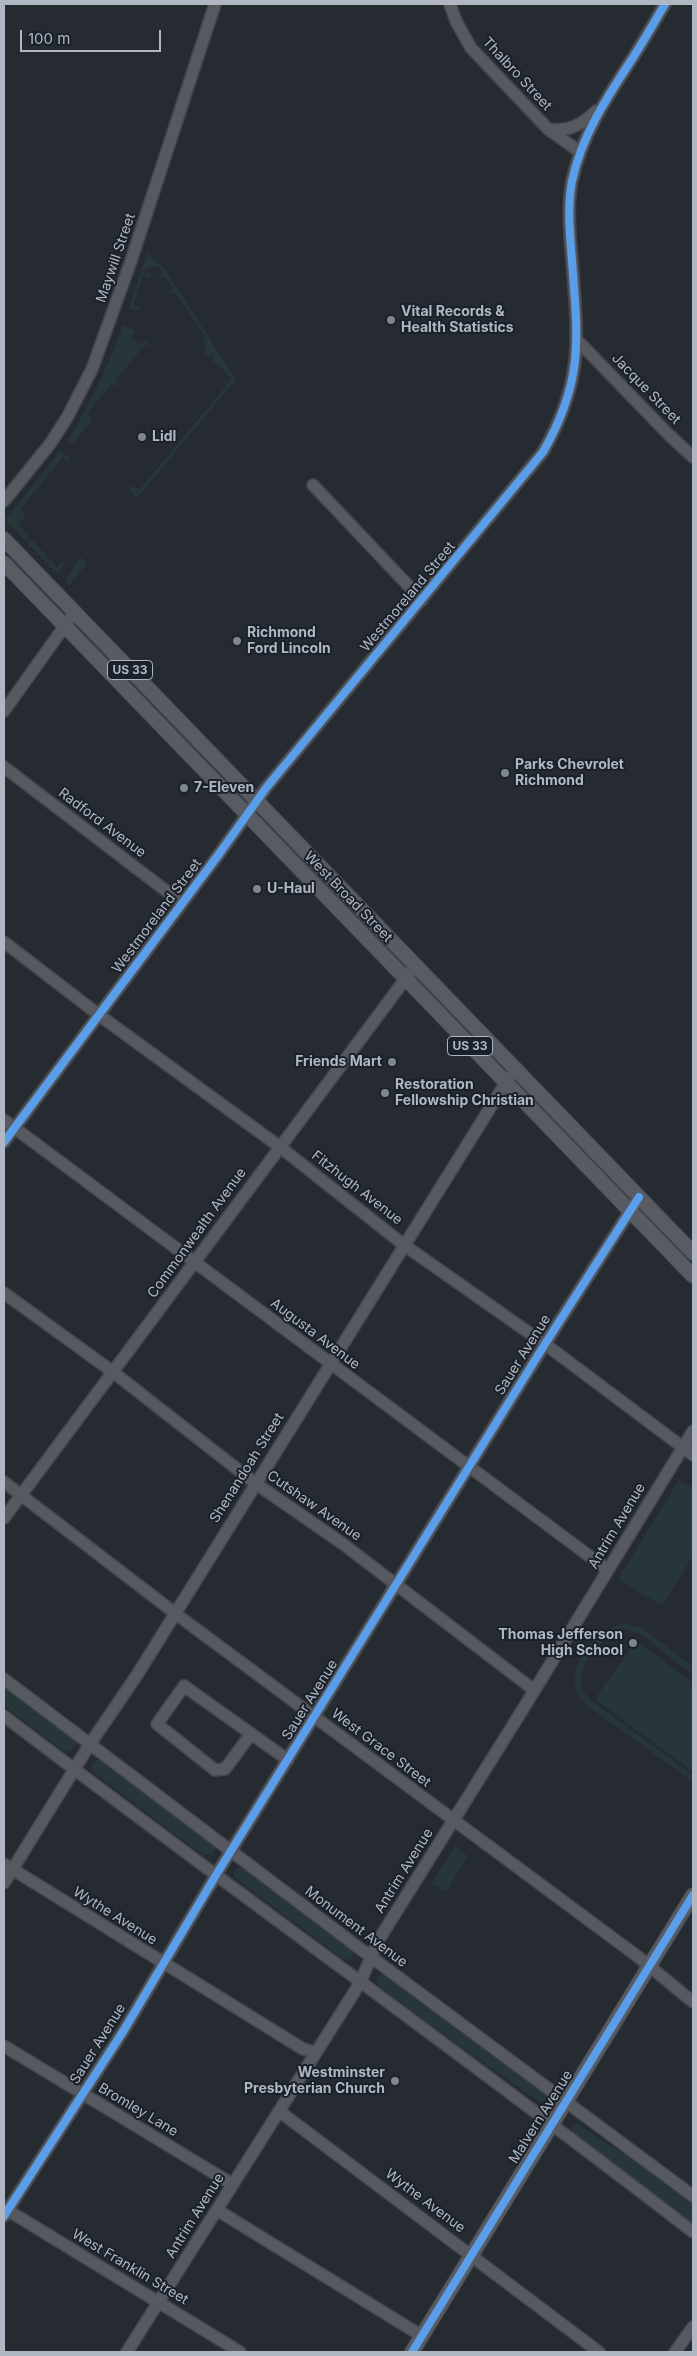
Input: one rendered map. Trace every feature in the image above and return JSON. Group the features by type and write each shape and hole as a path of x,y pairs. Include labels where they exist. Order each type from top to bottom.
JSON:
{"main road":[{"name":"West Broad Street","path":"4,539 693,1253"},
{"name":"West Broad Street","path":"4,563 693,1276"},
{"name":"Malvern Avenue","path":"412,2352 551,2122 693,1895"}],"street":[{"name":"Maywill Street","path":"4,501 50,444 68,416 92,369 130,264 215,4"},
{"name":"Thalbro Street","path":"450,4 456,21 471,48 548,128 580,152"},
{"name":"Westmoreland Street","path":"4,1142 256,802 543,452 559,421 568,397 576,364 578,341 570,206 572,182 580,152 588,130 665,4"},
{"path":"548,128 560,130 578,126 602,107"},
{"name":"Jacque Street","path":"578,341 668,434 693,457"},
{"path":"312,485 422,600"},
{"path":"4,711 74,612"},
{"name":"Radford Avenue","path":"4,767 182,903"},
{"name":"Fitzhugh Avenue","path":"4,942 99,1015 280,1147 404,1244 545,1344 693,1455"},
{"name":"Commonwealth Avenue","path":"4,1518 414,966"},
{"name":"Shenandoah Street","path":"4,1883 8,1867 75,1771 90,1744 137,1675 514,1068"},
{"name":"Augusta Avenue","path":"4,1120 608,1570"},
{"name":"Sauer Avenue","path":"5,2211 44,2157 124,2030 162,1962 545,1344 639,1197"},
{"name":"Cutshaw Avenue","path":"4,1293 113,1372 255,1483 397,1584 534,1690"},
{"name":"Antrim Avenue","path":"127,2352 360,1983 378,1941 693,1431"},
{"name":"West Grace Street","path":"4,1482 174,1613 650,1966 693,2002"},
{"name":"Monument Avenue","path":"4,1679 371,1957 693,2196"},
{"path":"251,1734 225,1769 215,1770 157,1724 184,1686 288,1760"},
{"path":"4,1716 360,1983 551,2122 693,2232"},
{"name":"Wythe Avenue","path":"8,1867 303,2049 315,2052"},
{"name":"Bromley Lane","path":"4,2046 232,2184"},
{"name":"Wythe Avenue","path":"279,2111 599,2352"},
{"path":"218,2210 422,2336"},
{"name":"West Franklin Street","path":"5,2211 240,2352"},
{"path":"675,2352 693,2327"}],"shaded area":[{"path":"147,253 163,267 236,379 137,498 129,491 133,485 139,490 226,386 216,378 227,384 232,378 212,360 214,357 212,355 209,358 202,352 206,350 203,341 205,337 175,292 168,294 173,288 165,276 159,277 162,271 156,266 147,268 144,274 152,272 150,278 143,276 134,304 140,308 139,311 129,308"},
{"path":"123,325 136,331 131,337 141,345 147,340 153,347 146,344 115,380 120,388 112,384 87,413 92,420 74,442 70,442 68,441 98,384"},
{"path":"60,451 71,458 68,461 63,457 20,509 26,515 18,524 29,536 25,540 5,520"},
{"path":"31,539 57,567 62,562 65,563 57,574 27,543"},
{"path":"80,557 87,563 69,586 65,582"},
{"path":"679,1480 693,1488 693,1556 662,1606 618,1579"},
{"path":"623,1623 644,1629 693,1667 693,1675 641,1634 624,1629 599,1645 592,1653 583,1670 582,1690 592,1701 693,1775 693,1782 589,1707 579,1696 575,1683 575,1671 580,1659 598,1637"},
{"path":"636,1641 693,1683 693,1772 595,1699"},
{"path":"4,1687 73,1737 76,1745 69,1752 62,1750 4,1705"},
{"path":"96,1760 102,1760 211,1842 216,1848 213,1854 202,1854 93,1772 91,1767"},
{"path":"455,1847 468,1856 446,1892 431,1884"},
{"path":"242,1865 353,1949 353,1956 349,1960 343,1959 235,1878 233,1872"},
{"path":"383,1973 546,2092 548,2098 540,2102 378,1986 376,1979"},
{"path":"576,2122 613,2148 631,2156 693,2203 693,2223 573,2133 571,2128"}],"cycle path":[{"path":"4,1142 266,788 543,452 566,403 575,359 576,314 569,211 570,191 576,164 597,116 665,4"},
{"path":"4,2216 124,2030 216,1875 545,1344 639,1197"},
{"path":"412,2352 693,1895"}],"place":[{"name":"Vital Records & Health Statistics","path":"391,320"},
{"name":"Lidl","path":"142,437"},
{"name":"Richmond Ford Lincoln","path":"237,641"},
{"name":"Parks Chevrolet Richmond","path":"505,773"},
{"name":"7-Eleven","path":"184,788"},
{"name":"U-Haul","path":"257,889"},
{"name":"Friends Mart","path":"392,1062"},
{"name":"Restoration Fellowship Christian","path":"385,1093"},
{"name":"Thomas Jefferson High School","path":"633,1643"},
{"name":"Westminster Presbyterian Church","path":"395,2081"}]}
